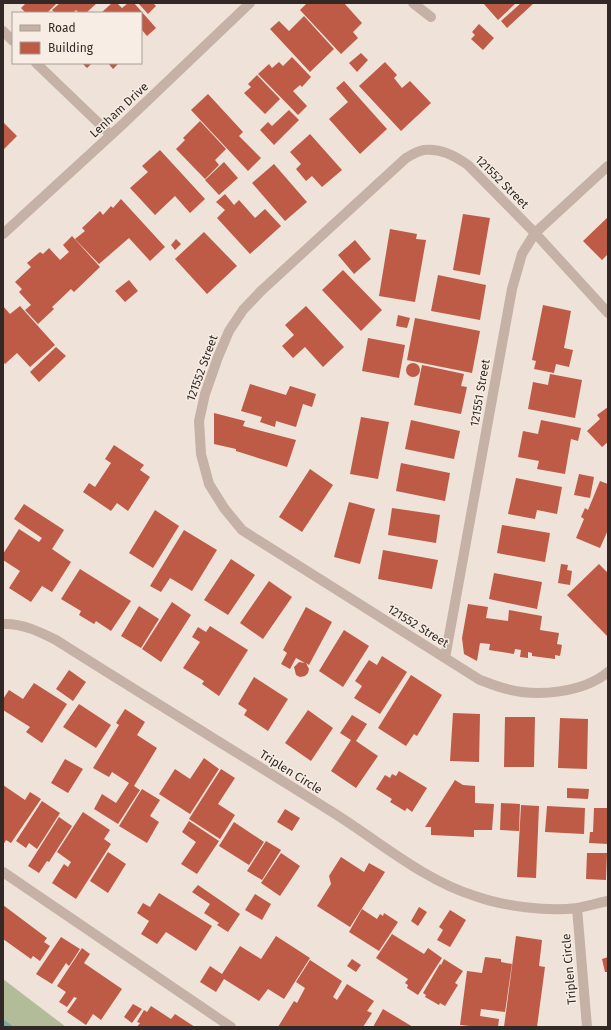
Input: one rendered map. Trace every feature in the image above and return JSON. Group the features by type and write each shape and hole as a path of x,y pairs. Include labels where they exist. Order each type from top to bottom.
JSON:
{"street":[{"name":"Lenham Drive","path":"3,234 111,135 250,3"},
{"path":"413,3 431,17"},
{"path":"3,31 12,40"},
{"path":"37,64 111,135"},
{"name":"121552 Street","path":"608,313 535,233 468,165 456,157 442,151 423,150 406,158 261,291 243,310 230,331 218,357 205,394 199,420 200,454 209,484 224,508 242,530 480,680 508,690 535,692 566,690 584,686 602,678 608,672"},
{"name":"121551 Street","path":"445,658 512,289 522,254 535,233 608,166"},
{"name":"Triplen Circle","path":"3,624 33,629 56,640 338,816 418,869 450,886 475,896 505,904 542,908 577,908 608,901"},
{"path":"3,872 231,1027"},
{"name":"Triplen Circle","path":"577,908 587,1027"}],"green space":[{"path":"3,979 66,1027 3,1027"}],"building":[{"path":"26,3 57,3 48,12 25,12 21,8"},
{"path":"60,3 97,3 87,12 78,12 76,10 74,12 54,12 52,10"},
{"path":"112,3 117,3 122,8 128,3 134,3 142,12 102,12"},
{"path":"138,3 153,3 156,6 148,14"},
{"path":"307,3 344,3 362,23 353,32 358,38 341,54 300,10"},
{"path":"483,3 516,3 498,20"},
{"path":"521,3 534,3 507,28 501,21"},
{"path":"142,12 156,28 147,36 142,30"},
{"path":"304,16 334,49 310,72 270,29 279,21 289,31"},
{"path":"479,24 494,38 483,50 471,39 475,35 472,32"},
{"path":"361,53 368,60 357,72 349,63"},
{"path":"292,57 311,77 302,87 300,85 293,91 307,106 298,115 258,74 269,64 272,68 279,62 283,66"},
{"path":"385,62 397,75 394,78 402,88 410,81 431,103 401,131 359,86"},
{"path":"83,64 91,64 87,68"},
{"path":"109,64 118,64 113,69"},
{"path":"257,75 280,99 265,114 244,93 251,87 248,84"},
{"path":"344,81 387,129 360,154 329,119 348,102 336,88"},
{"path":"208,94 243,132 239,136 261,158 248,171 191,110"},
{"path":"289,110 299,120 274,145 260,130 268,122 272,126"},
{"path":"200,121 226,149 215,160 219,165 205,179 176,149 185,140 183,138"},
{"path":"3,122 17,136 3,150"},
{"path":"310,134 342,170 322,187 312,176 306,181 296,169 301,164 290,152"},
{"path":"160,150 205,199 190,213 175,196 155,215 130,188 148,172 142,166"},
{"path":"224,162 238,178 219,195 205,180"},
{"path":"274,164 307,202 285,221 252,183"},
{"path":"225,194 234,205 239,200 255,218 265,209 281,226 250,254 217,218 225,210 216,202"},
{"path":"121,199 165,247 150,261 129,238 99,264 75,239 85,231 82,228 100,211 103,215 111,206 113,208"},
{"path":"463,214 490,218 480,275 453,270"},
{"path":"608,217 608,254 602,260 583,241"},
{"path":"390,229 417,234 416,239 426,240 415,302 379,296"},
{"path":"204,232 237,266 207,294 175,259"},
{"path":"72,236 100,267 74,292 71,289 52,307 54,309 38,324 25,310 31,305 19,292 22,289 15,282 31,267 27,263 40,252 43,254 49,248 60,260 69,252 63,245"},
{"path":"176,239 181,244 175,250 171,245"},
{"path":"355,240 371,259 354,274 338,255"},
{"path":"343,270 382,310 361,331 322,290"},
{"path":"438,275 486,285 480,320 431,311"},
{"path":"129,280 138,291 125,302 115,291"},
{"path":"543,305 571,311 564,348 573,350 569,367 556,364 554,373 534,369 536,361 532,360"},
{"path":"3,306 10,314 20,306 55,345 30,367 17,353 5,364 3,362"},
{"path":"306,306 344,347 323,367 305,347 293,358 282,346 294,335 285,325"},
{"path":"398,315 410,318 407,328 396,326"},
{"path":"415,318 480,331 472,373 407,360"},
{"path":"368,338 405,345 399,378 362,371"},
{"path":"56,347 66,356 39,382 30,372"},
{"path":"410,363 416,363 420,367 420,373 416,377 410,377 406,373 406,367"},
{"path":"422,365 464,374 461,386 467,387 461,414 414,405"},
{"path":"550,374 582,380 575,418 528,409 533,382 548,385"},
{"path":"250,384 286,395 290,386 316,394 312,407 303,404 296,427 276,421 275,427 260,422 262,417 241,411"},
{"path":"608,407 608,442 602,447 587,431 600,419 597,415"},
{"path":"214,413 245,421 243,426 296,440 287,467 236,451 236,449 214,444"},
{"path":"361,417 389,422 378,479 350,474"},
{"path":"411,420 460,431 454,459 405,449"},
{"path":"541,420 581,428 578,441 571,439 565,474 537,469 539,461 518,457 523,431 538,434"},
{"path":"114,445 144,465 140,470 150,477 128,511 117,503 111,511 83,492 89,483 95,487 111,463 105,459"},
{"path":"401,463 450,473 445,501 396,491"},
{"path":"310,469 333,485 302,532 279,517"},
{"path":"579,474 594,477 590,498 574,495"},
{"path":"516,478 562,487 557,514 537,510 535,519 508,514"},
{"path":"600,481 608,484 608,530 600,548 576,538 584,519 581,517 585,508 588,510"},
{"path":"349,502 375,509 360,564 334,557"},
{"path":"24,504 64,530 52,549 71,562 52,592 42,586 31,602 9,588 20,571 3,560 3,554 19,529 39,542 42,538 14,519"},
{"path":"392,508 440,515 436,543 388,535"},
{"path":"155,510 179,526 153,568 129,553"},
{"path":"502,525 550,533 545,562 497,553"},
{"path":"184,530 217,550 192,591 170,578 161,592 150,586"},
{"path":"383,550 438,560 432,589 378,579"},
{"path":"231,559 255,575 228,615 204,600"},
{"path":"561,564 568,565 567,570 572,571 570,585 558,583"},
{"path":"599,564 608,573 607,636 567,595"},
{"path":"80,569 131,601 111,631 96,621 94,624 79,615 81,611 61,599"},
{"path":"494,573 542,582 537,609 489,599"},
{"path":"269,581 292,597 263,639 240,623"},
{"path":"172,602 191,615 161,662 142,649"},
{"path":"468,604 488,607 486,618 508,621 509,610 542,616 540,630 559,633 557,644 562,645 560,656 555,655 555,659 532,656 532,653 528,652 528,658 520,657 521,650 515,649 514,654 489,650 490,644 480,643 477,661 464,654 462,638"},
{"path":"139,606 159,619 141,648 121,636"},
{"path":"306,607 332,622 309,665 306,663 309,669 308,673 305,676 300,677 296,675 294,667 299,662 305,663 296,658 290,669 281,664 287,653 283,650"},
{"path":"210,626 248,650 219,696 202,684 204,681 183,668 200,642 192,637 198,627 206,632"},
{"path":"344,630 369,646 343,687 319,671"},
{"path":"382,656 407,672 380,714 354,698 362,686 355,681 369,660 377,665"},
{"path":"69,670 86,682 73,701 56,689"},
{"path":"411,675 442,695 417,736 414,734 406,746 378,728"},
{"path":"254,677 288,699 268,731 244,715 247,710 238,704"},
{"path":"34,683 67,704 42,743 26,732 30,727 3,710 3,699 9,690 23,699"},
{"path":"79,704 111,725 96,748 63,727"},
{"path":"125,709 145,722 137,735 157,748 134,786 140,790 118,824 94,809 102,794 116,803 129,783 112,772 109,777 93,768 119,725 116,723"},
{"path":"308,710 333,728 311,761 285,743"},
{"path":"453,713 480,714 479,762 450,761"},
{"path":"352,715 367,724 356,741 378,756 356,788 331,771 351,740 340,733"},
{"path":"505,717 535,717 534,767 504,767"},
{"path":"560,718 588,719 587,769 558,768"},
{"path":"204,758 219,769 190,814 159,794 175,769 190,779"},
{"path":"65,759 83,769 68,793 51,783"},
{"path":"221,769 235,778 218,804 235,815 220,839 189,819"},
{"path":"399,771 427,788 412,812 407,808 405,811 390,802 392,799 376,789 385,775 390,778 392,774 396,776"},
{"path":"455,780 463,785 475,786 475,803 494,804 492,830 474,830 474,837 431,835 431,827 425,827"},
{"path":"3,785 25,800 30,792 41,799 11,843 6,840 3,845"},
{"path":"567,788 589,789 588,799 567,798"},
{"path":"142,789 160,800 150,816 159,822 147,843 119,826"},
{"path":"42,801 60,813 37,849 29,843 26,848 16,841"},
{"path":"501,803 520,804 519,831 500,830"},
{"path":"521,805 539,806 536,878 517,877"},
{"path":"547,806 585,808 584,834 545,832"},
{"path":"594,808 608,808 608,844 589,843 590,832 593,832"},
{"path":"285,809 300,818 292,831 277,822"},
{"path":"83,812 110,830 104,839 111,844 76,899 52,883 64,864 68,867 71,862 57,852"},
{"path":"59,817 72,826 49,862 47,861 39,873 28,866"},
{"path":"189,821 219,841 197,874 181,864 196,842 182,832"},
{"path":"234,822 264,842 249,865 219,846"},
{"path":"266,841 281,850 262,880 247,871"},
{"path":"108,852 126,864 108,893 90,881"},
{"path":"281,853 300,866 280,896 261,883"},
{"path":"587,853 607,853 606,880 586,879"},
{"path":"341,857 364,872 369,863 385,872 350,927 317,906 331,884 329,876"},
{"path":"198,885 240,914 228,932 217,925 219,923 204,913 210,904 192,892"},
{"path":"159,893 212,926 196,951 166,932 157,944 141,934 149,921 137,913 143,903 150,907"},
{"path":"255,894 271,904 262,920 245,910"},
{"path":"3,905 47,938 44,942 50,946 40,961 33,956 31,959 3,939"},
{"path":"419,907 427,912 418,926 411,921"},
{"path":"362,909 377,919 380,914 383,916 384,913 398,922 379,951 349,932"},
{"path":"450,910 466,920 450,947 437,940 443,930 439,927"},
{"path":"392,934 424,954 428,948 442,958 418,995 407,988 408,985 405,983 408,979 376,958"},
{"path":"276,936 310,958 284,999 268,989 259,1001 224,979 216,992 200,982 210,966 222,974 240,946 261,959"},
{"path":"516,936 542,940 539,966 545,967 537,1027 504,1027"},
{"path":"61,937 80,949 69,966 66,963 52,984 36,974"},
{"path":"82,948 90,954 84,963 122,989 101,1020 93,1014 86,1025 67,1012 77,998 74,997 67,1007 59,1002 66,992 57,986"},
{"path":"485,957 501,959 501,962 512,964 505,1012 481,1009 480,1016 499,1019 498,1027 460,1025 467,971 482,973"},
{"path":"608,957 608,972 605,972 602,959"},
{"path":"352,959 361,965 356,972 347,966"},
{"path":"444,959 463,971 455,983 458,985 445,1006 440,1003 439,1005 425,997 426,995 423,993"},
{"path":"310,960 342,981 333,997 337,1000 347,984 374,1001 367,1011 372,1013 363,1027 278,1027 294,1001 297,1003 305,988 296,982"},
{"path":"133,1004 142,1009 132,1023 124,1017"},
{"path":"151,1006 171,1019 175,1014 195,1027 137,1027 140,1023 137,1022 144,1010 147,1012"},
{"path":"383,1009 413,1027 373,1027"}],"waterway":[{"path":"3,1023 9,1027"}]}
